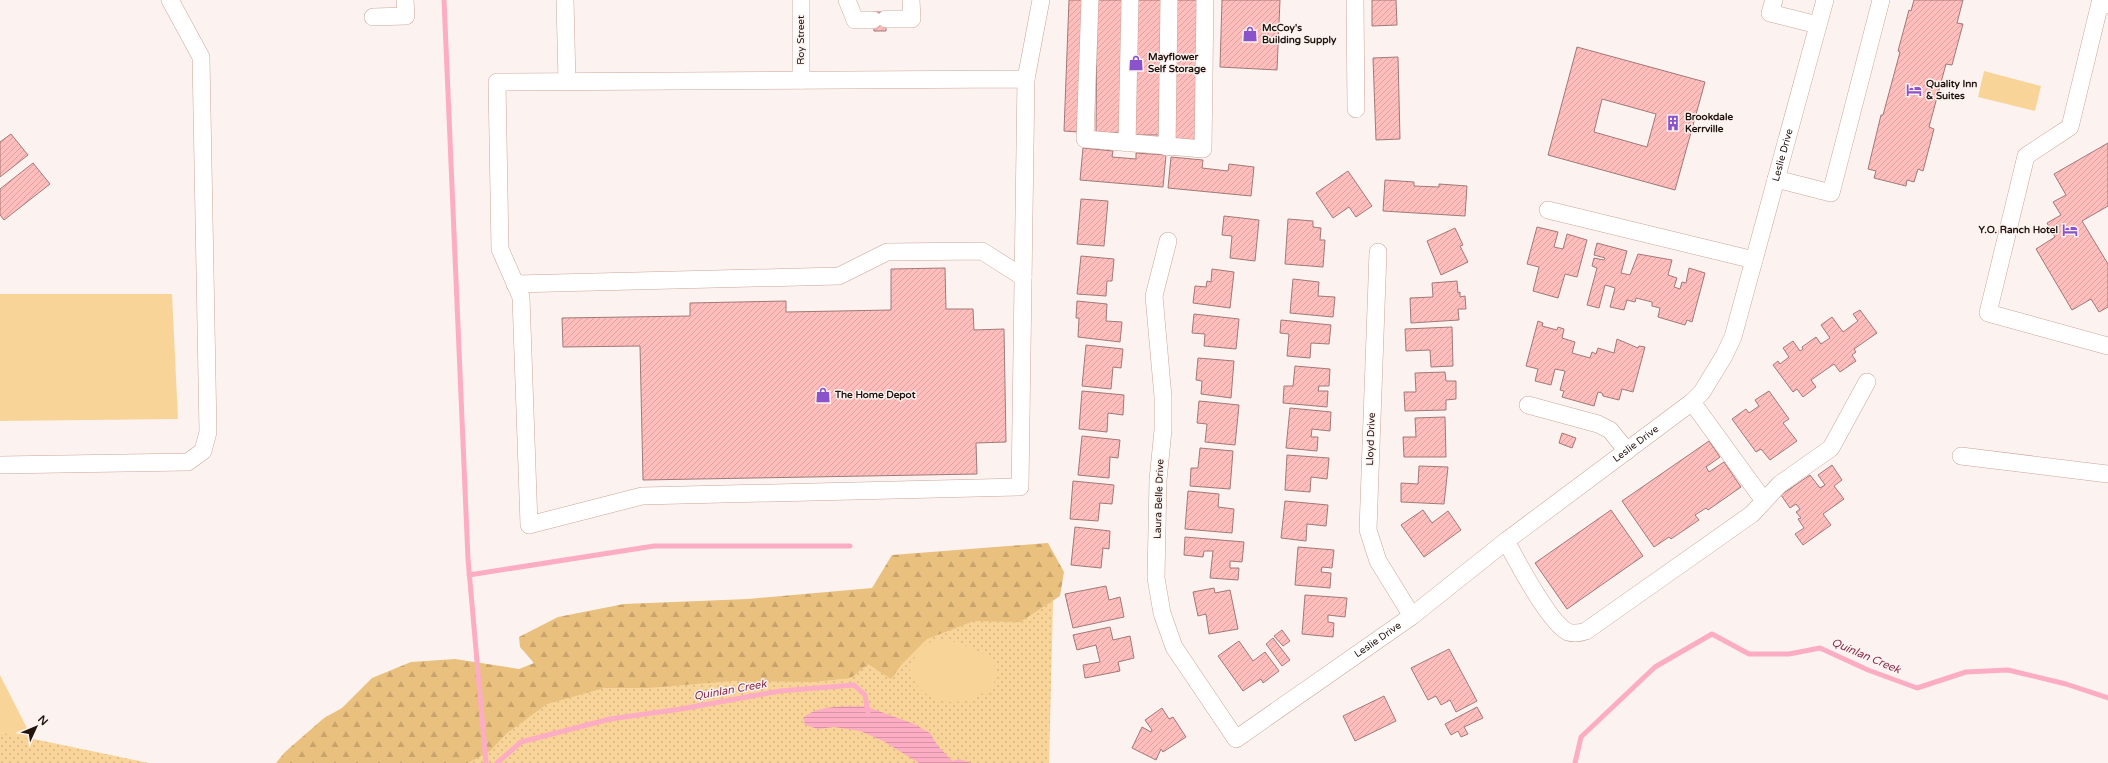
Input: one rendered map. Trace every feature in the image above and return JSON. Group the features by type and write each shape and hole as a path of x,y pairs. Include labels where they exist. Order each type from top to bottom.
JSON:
{"street":[{"path":"0,465 188,462 203,451 208,432 201,56 170,0"},
{"path":"373,17 406,16 405,0"},
{"path":"565,0 568,81"},
{"name":"Roy Street","path":"801,0 801,80"},
{"path":"847,0 855,20 912,19 912,0"},
{"path":"1026,79 497,82 500,249 521,297 529,525 642,496 1020,487 1026,79 1041,0"},
{"path":"1090,0 1086,139 1204,149 1205,0"},
{"path":"1127,143 1130,0"},
{"path":"1167,147 1169,0"},
{"path":"1355,0 1356,109"},
{"path":"1774,0 1770,13 1818,25"},
{"name":"Leslie Drive","path":"1236,739 1412,616 1506,541 1692,402 1702,392 1724,356 1733,337 1825,0"},
{"path":"1776,179 1832,193 1881,0"},
{"path":"2108,5 2100,3 2070,127 2026,156 1988,313 2108,346"},
{"path":"1548,210 1754,260"},
{"name":"Laura Belle Drive","path":"1168,241 1154,296 1163,396 1163,430 1158,480 1156,578 1162,613 1174,647 1236,739"},
{"path":"515,284 839,276 887,252 982,251 1023,277"},
{"name":"Lloyd Drive","path":"1378,252 1368,530 1378,561 1412,616"},
{"path":"1506,541 1535,593 1560,627 1569,632 1577,633 1586,631 1752,514 1780,484 1832,448 1867,382"},
{"path":"1692,402 1764,501"},
{"path":"1528,405 1598,424 1610,430 1627,451"},
{"path":"1961,456 2108,474"}],"shaded area":[{"path":"1984,71 2041,86 2035,111 1978,97"},
{"path":"0,294 172,294 178,419 0,421"},
{"path":"1054,564 1049,763 370,763 593,655"},
{"path":"934,639 942,639 958,643 972,648 993,659 997,676 992,686 981,695 971,699 951,702 932,697 923,692 916,684 909,667 919,651"},
{"path":"0,675 33,740 0,732"},
{"path":"865,706 914,724 930,733 938,746 952,761 959,759 972,763 919,763 883,741 860,731 834,727 818,729 805,725 803,718 816,710 824,708"},
{"path":"0,732 149,763 0,763"}],"green space":[{"path":"1048,543 1064,572 1060,596 1020,622 974,621 927,639 902,664 891,679 868,664 851,678 813,682 732,681 648,688 604,688 547,704 506,734 490,751 468,763 276,763 285,752 324,718 342,708 372,678 411,662 455,659 519,669 534,663 520,647 519,637 558,617 624,604 748,599 872,588 892,555"}],"building":[{"path":"1069,0 1084,0 1079,132 1064,131"},
{"path":"1097,0 1122,0 1120,133 1096,132"},
{"path":"1136,0 1161,0 1159,135 1135,135"},
{"path":"1174,0 1199,0 1198,140 1173,140"},
{"name":"McCoy's Building Supply","path":"1222,0 1280,0 1277,70 1220,67"},
{"path":"1372,0 1396,0 1397,25 1372,26"},
{"name":"Quality Inn & Suites","path":"1914,0 1963,0 1957,23 1963,24 1952,65 1946,64 1929,127 1934,129 1923,171 1918,169 1914,182 1907,180 1906,186 1874,178 1876,171 1868,169 1881,115 1883,115 1900,52 1898,51 1909,10 1911,11"},
{"path":"873,12 886,12 886,31 874,31"},
{"name":"Brookdale Kerrville","path":"1577,47 1705,82 1675,190 1548,155","holes":["1602,99 1656,114 1647,147 1594,132"]},
{"path":"1398,57 1400,139 1376,140 1373,58"},
{"path":"11,134 28,155 0,177 0,142"},
{"name":"Y.O. Ranch Hotel","path":"2108,143 2108,206 2082,221 2108,264 2108,307 2099,312 2091,299 2072,310 2036,249 2055,237 2047,223 2061,215 2053,202 2066,195 2054,174"},
{"path":"1083,148 1113,151 1112,157 1136,159 1136,153 1166,155 1163,187 1080,180"},
{"path":"1171,157 1203,160 1202,168 1228,171 1229,164 1254,167 1251,196 1168,188"},
{"path":"33,163 50,184 4,220 0,215 0,189"},
{"path":"1348,171 1372,206 1356,217 1349,207 1333,218 1316,193"},
{"path":"1385,180 1414,182 1414,186 1439,187 1439,184 1467,186 1465,216 1383,211"},
{"path":"1081,199 1108,201 1104,246 1077,244"},
{"path":"1224,216 1259,220 1255,261 1230,258 1232,236 1222,235"},
{"path":"1288,219 1313,221 1313,227 1321,228 1320,240 1325,240 1323,267 1285,264"},
{"path":"1537,227 1558,232 1554,247 1563,249 1567,234 1587,240 1577,277 1565,274 1558,298 1533,291 1539,267 1527,264"},
{"path":"1455,228 1463,245 1460,246 1468,262 1441,275 1427,241"},
{"path":"1597,243 1627,251 1621,273 1630,275 1638,254 1672,260 1668,275 1677,278 1674,287 1680,289 1682,282 1686,283 1689,268 1705,273 1692,322 1687,320 1685,325 1658,317 1660,308 1652,306 1652,302 1636,298 1635,302 1627,300 1624,310 1610,307 1615,288 1605,285 1599,308 1587,305 1597,268 1592,266 1594,258 1604,260 1605,258 1594,255"},
{"path":"1081,256 1114,259 1112,281 1107,281 1106,296 1077,294"},
{"name":"The Home Depot","path":"945,268 946,309 973,309 974,330 1004,329 1006,442 976,443 977,474 643,480 640,346 563,347 562,318 690,316 690,303 786,301 786,312 891,310 891,269"},
{"path":"1212,269 1234,272 1230,308 1193,303 1195,286 1206,287 1207,281 1211,282"},
{"path":"1293,279 1319,282 1318,296 1335,297 1333,317 1290,313"},
{"path":"1457,281 1458,293 1460,292 1460,297 1465,296 1466,309 1458,309 1459,320 1411,323 1410,298 1433,297 1432,283"},
{"path":"1077,301 1107,304 1106,321 1122,322 1120,342 1078,337 1079,318 1076,318"},
{"path":"1860,310 1877,333 1854,349 1856,352 1852,355 1856,361 1840,372 1834,364 1811,380 1816,387 1803,397 1797,389 1793,392 1773,365 1778,361 1780,364 1789,357 1783,348 1793,341 1800,351 1803,349 1802,347 1816,337 1821,344 1830,338 1821,325 1832,317 1843,332 1858,321 1853,314"},
{"path":"1194,314 1239,319 1236,349 1204,346 1205,334 1192,333"},
{"path":"1281,320 1331,325 1329,344 1311,343 1310,358 1287,356 1289,334 1280,333"},
{"path":"1538,321 1543,323 1542,326 1557,330 1558,327 1564,329 1562,338 1575,342 1572,353 1590,358 1592,352 1596,354 1598,348 1614,353 1617,339 1638,348 1639,346 1645,347 1633,392 1622,389 1619,400 1603,396 1602,393 1598,392 1594,406 1562,397 1564,391 1560,390 1565,371 1555,369 1551,385 1535,381 1538,369 1526,366"},
{"path":"1452,327 1453,366 1431,367 1430,350 1406,351 1405,329"},
{"path":"1086,345 1123,349 1121,368 1113,367 1111,389 1082,386"},
{"path":"1198,358 1234,361 1231,398 1201,394 1202,381 1196,380"},
{"path":"1295,366 1330,369 1329,386 1319,386 1318,391 1328,391 1327,407 1283,403 1284,386 1293,386"},
{"path":"1445,372 1446,381 1456,381 1456,399 1446,400 1446,410 1405,411 1404,392 1416,392 1415,373"},
{"path":"1082,391 1124,395 1123,415 1108,413 1107,432 1079,429"},
{"path":"1769,391 1789,419 1783,423 1797,441 1770,460 1761,449 1756,452 1732,419 1746,409 1749,413 1759,406 1755,400"},
{"path":"1199,401 1239,405 1235,445 1205,442 1207,424 1197,423"},
{"path":"1290,408 1331,412 1330,431 1312,429 1311,437 1318,437 1317,451 1286,448"},
{"path":"1445,417 1446,457 1404,457 1403,437 1416,437 1415,418"},
{"path":"1562,433 1576,438 1572,448 1559,443"},
{"path":"1082,436 1120,440 1118,458 1110,457 1109,478 1078,475"},
{"path":"1709,441 1720,457 1706,467 1709,472 1724,462 1741,487 1708,510 1706,508 1695,515 1699,520 1671,539 1669,537 1654,547 1622,501"},
{"path":"1200,448 1233,451 1230,489 1190,486 1191,468 1198,468"},
{"path":"1287,455 1329,458 1327,479 1311,477 1310,492 1285,490"},
{"path":"1832,465 1842,480 1834,486 1844,499 1823,514 1831,525 1803,545 1795,534 1804,528 1798,519 1801,518 1796,512 1800,509 1796,504 1790,508 1781,495 1810,475 1820,488 1825,485 1818,475"},
{"path":"1419,466 1448,467 1444,504 1401,502 1401,483 1418,484"},
{"path":"1073,481 1114,485 1112,504 1100,503 1098,521 1070,519"},
{"path":"1188,491 1219,494 1218,507 1234,509 1232,533 1185,529"},
{"path":"1285,501 1328,505 1326,526 1307,524 1306,541 1281,538"},
{"path":"1423,510 1432,523 1448,511 1461,530 1424,557 1401,525"},
{"path":"1611,510 1643,556 1567,609 1535,563"},
{"path":"1075,527 1110,531 1109,549 1103,548 1101,568 1071,565"},
{"path":"1185,537 1244,542 1242,562 1230,561 1230,568 1239,568 1238,580 1210,578 1213,551 1204,551 1203,557 1184,555"},
{"path":"1298,547 1334,550 1332,568 1322,567 1321,572 1331,573 1330,588 1295,585"},
{"path":"1106,586 1109,600 1120,597 1124,617 1073,628 1065,594"},
{"path":"1214,588 1215,593 1230,590 1238,629 1209,634 1206,614 1198,616 1193,592"},
{"path":"1305,595 1347,598 1345,617 1328,615 1328,622 1334,623 1333,637 1302,634"},
{"path":"1110,627 1113,640 1130,636 1134,658 1118,662 1120,671 1085,678 1083,665 1100,662 1096,645 1077,650 1073,635"},
{"path":"1282,630 1290,641 1283,646 1274,636"},
{"path":"1273,638 1290,660 1282,666 1266,644"},
{"path":"1239,641 1253,661 1265,652 1279,671 1263,683 1261,679 1243,691 1218,656"},
{"path":"1449,649 1477,701 1456,712 1450,700 1441,705 1436,696 1428,700 1411,668"},
{"path":"1384,696 1396,721 1355,741 1343,716"},
{"path":"1477,707 1483,718 1464,727 1468,734 1461,737 1458,731 1451,735 1445,724"},
{"path":"1162,708 1169,719 1173,717 1186,737 1163,752 1161,749 1156,760 1132,748 1142,727 1151,732 1152,730 1145,720"}],"waterway":[{"path":"444,0 468,559 486,763"},
{"path":"469,575 654,546 850,546"},
{"name":"Quinlan Creek","path":"1575,763 1581,737 1655,667 1712,634 1749,654 1789,654 1820,648 1868,670 1917,688 1966,672 2008,670 2066,684 2108,698"},
{"name":"Quinlan Creek","path":"497,763 521,742 610,719 681,709 780,691 854,685 865,695 868,713"}],"place":[{"name":"McCoy's Building Supply","path":"1250,34"},
{"name":"Mayflower Self Storage","path":"1136,63"},
{"name":"Quality Inn & Suites","path":"1914,90"},
{"name":"Brookdale Kerrville","path":"1673,123"},
{"name":"Y.O. Ranch Hotel","path":"2070,230"},
{"name":"The Home Depot","path":"823,395"}]}
